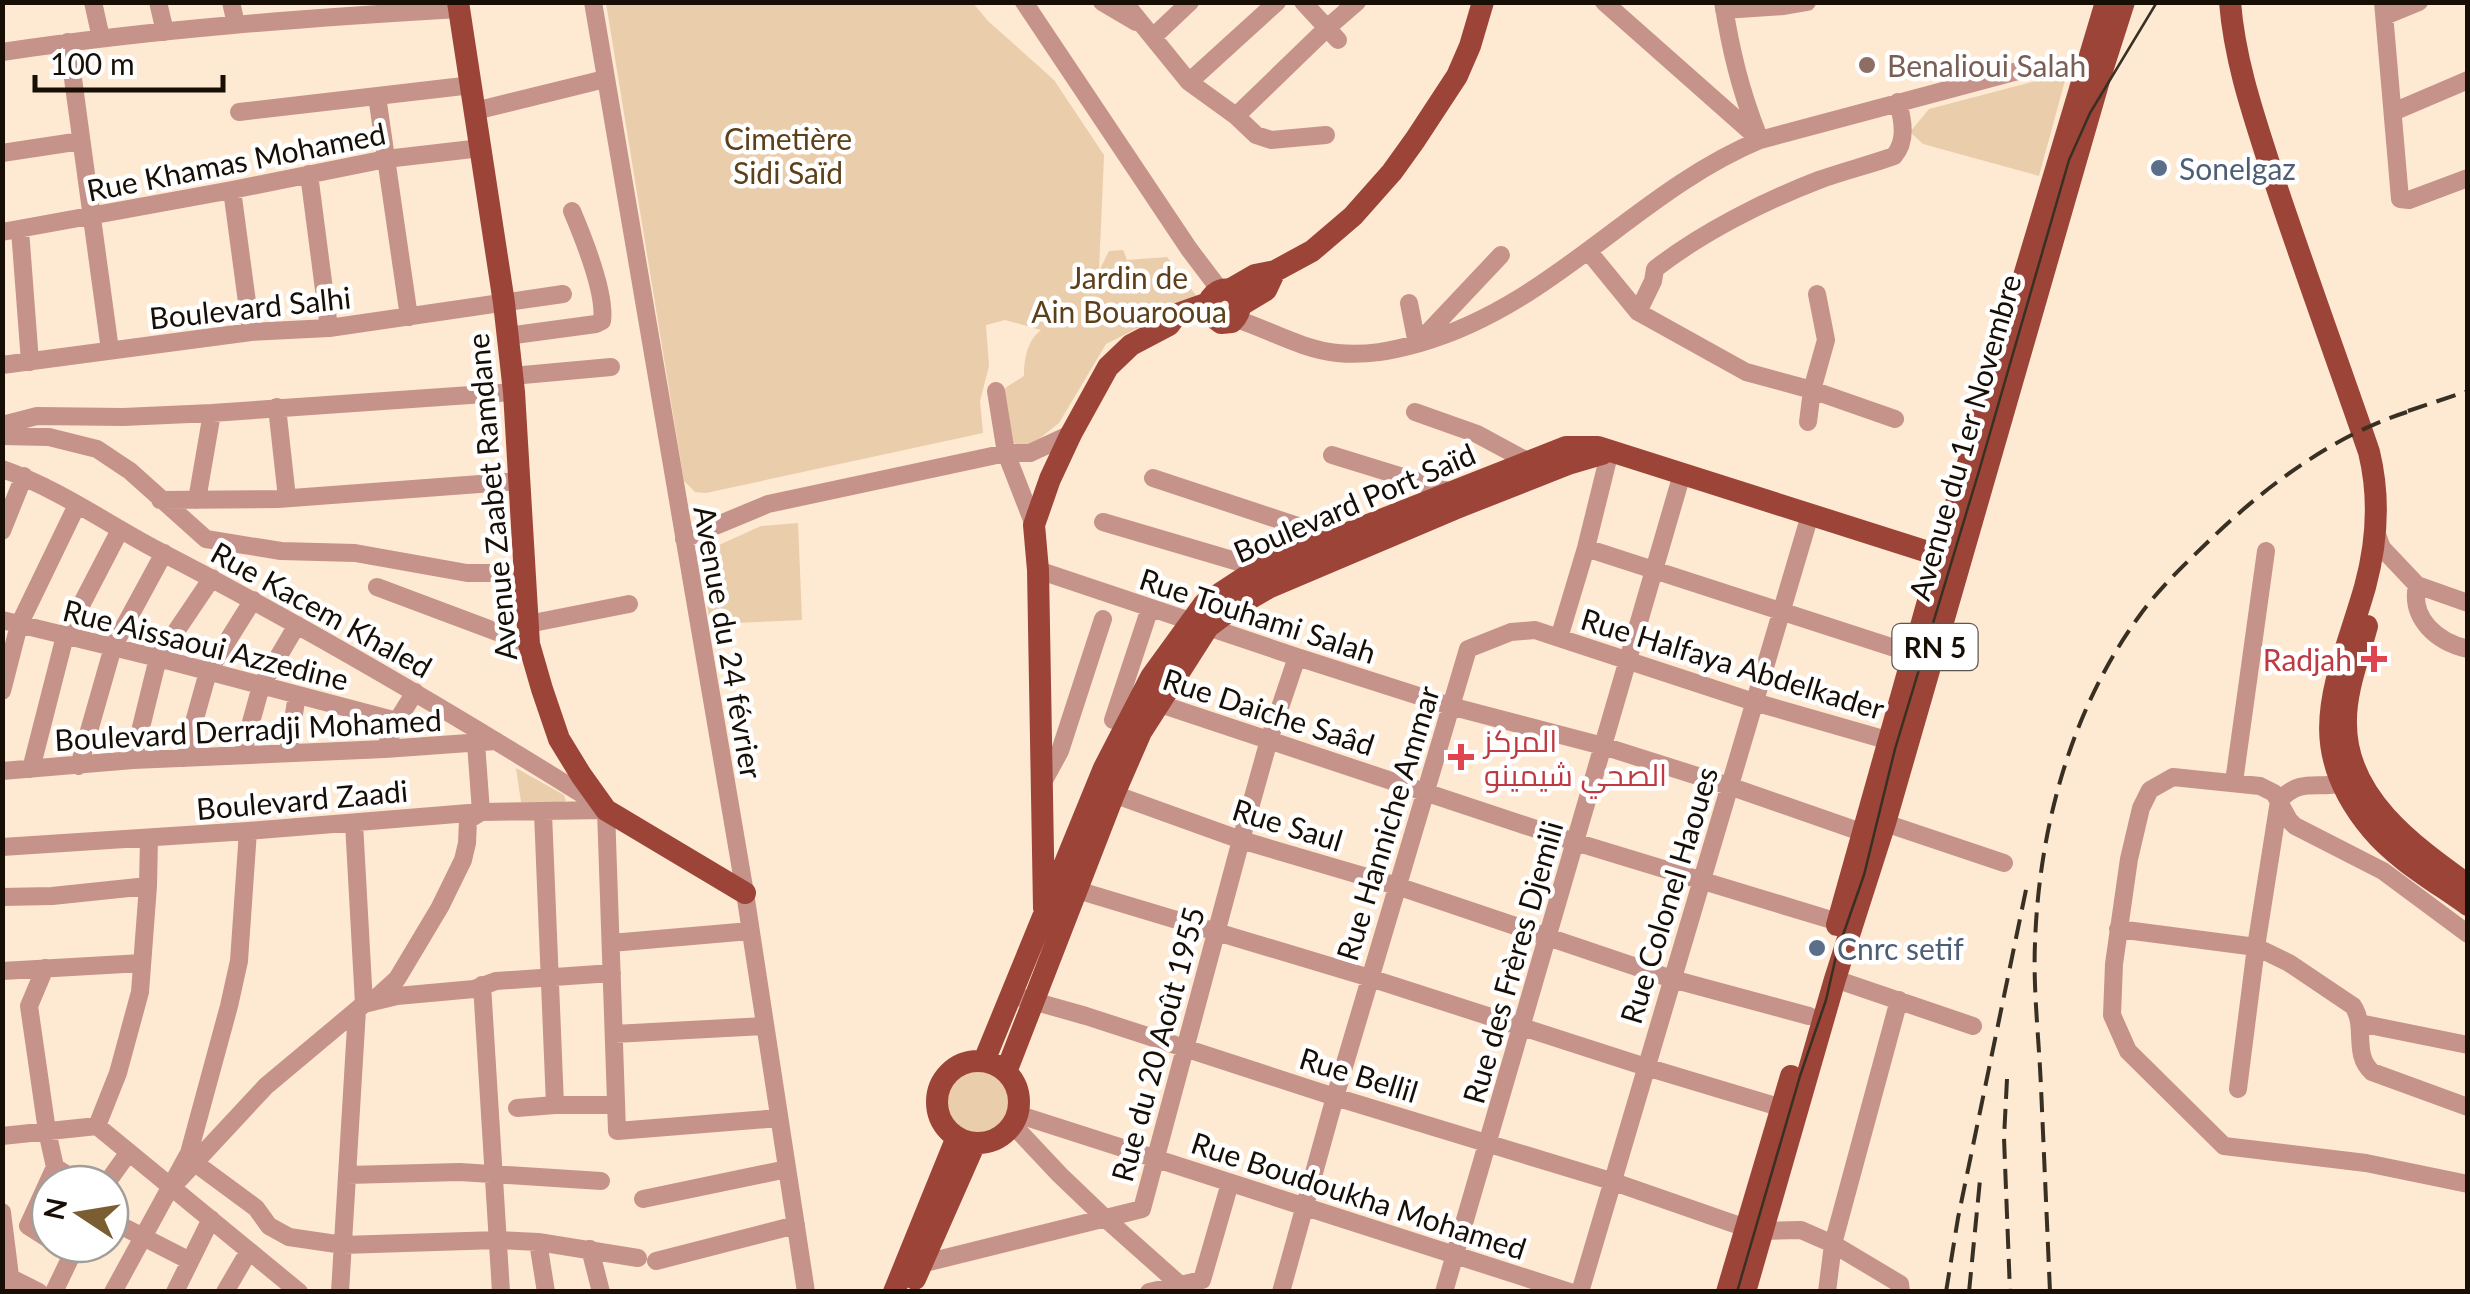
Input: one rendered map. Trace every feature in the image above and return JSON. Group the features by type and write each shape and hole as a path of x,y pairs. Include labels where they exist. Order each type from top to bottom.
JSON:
{"main road":[{"path":"1432,115 1468,2"},
{"path":"1023,998 1044,916 1034,525 1050,478 1118,355 1168,325 1186,328 1225,305 1266,290 1276,271 1312,252 1353,216 1392,172 1457,76 1483,2"},
{"name":"Avenue du 1er Novembre","path":"1728,1292 1754,1229 1836,979 1950,556 2093,74 2106,2"},
{"name":"Avenue du 1er Novembre","path":"2093,74 2124,2"},
{"path":"2230,2 2242,79 2369,452 2376,484 2375,529 2365,586 2334,682 2331,748 2372,830 2468,905"},
{"path":"2243,2 2260,95 2384,450 2389,531 2347,703 2350,780 2425,855 2468,885"},
{"name":"Avenue Zaabet Ramdane","path":"459,6 504,303 529,634 559,739 606,810 745,894"},
{"name":"Boulevard Port Saïd","path":"1199,625 1204,604 1258,568 1566,448 1598,447 1950,556"},
{"path":"995,1066 1105,792 1142,732 1149,701 1199,625 1270,587 1480,498 1610,451"},
{"name":"Avenue du 1er Novembre","path":"1745,1292 1754,1229 1782,1108 1838,922 1874,828 1890,741 1913,654 1950,556"},
{"path":"1044,916 1067,887"},
{"path":"972,1061 995,1066 1017,1091 1014,1119 996,1138 966,1140 948,1130 938,1112 938,1090 960,1065 972,1061"},
{"path":"894,1292 912,1266 966,1140"},
{"path":"910,1292 912,1266"}],"street":[{"path":"92,2 101,38"},
{"path":"158,2 165,32"},
{"path":"231,2 236,24"},
{"name":"Avenue du 24 février","path":"593,2 745,894 806,1292"},
{"path":"1024,2 1225,305 1296,343 1333,353 1371,356 1445,336 1485,317 1540,286 1678,184 1760,140 2033,67 2065,66 2093,74"},
{"path":"1102,2 1149,32"},
{"path":"1124,2 1190,82 1256,135 1271,140 1326,135"},
{"path":"1149,32 1190,2"},
{"path":"1190,82 1277,2"},
{"path":"1304,2 1332,34"},
{"path":"1236,116 1332,34 1357,2"},
{"path":"1604,2 1760,140"},
{"path":"1760,140 1741,91 1723,6 1807,2"},
{"path":"2418,2 2384,9 2400,199 2409,200 2468,178"},
{"path":"2,52 236,24 304,10 459,6"},
{"path":"68,42 110,350"},
{"path":"475,111 605,79"},
{"path":"2393,112 2468,80"},
{"path":"239,112 472,85"},
{"path":"377,96 409,317"},
{"path":"1638,312 1655,270 1677,252 1786,194 1894,156 1902,137 1898,102"},
{"path":"2,153 81,142"},
{"name":"Rue Khamas Mohamed","path":"11,231 386,159 481,148"},
{"path":"310,174 329,328"},
{"path":"232,190 251,332"},
{"path":"507,336 602,321 586,246 572,211"},
{"path":"11,231 30,362"},
{"path":"1589,252 1638,312 1746,372 1895,419"},
{"path":"1417,344 1501,254"},
{"name":"Boulevard Salhi","path":"2,364 251,332 329,328 563,294"},
{"path":"1808,422 1826,340 1817,294"},
{"path":"1409,303 1417,344"},
{"path":"2,424 37,416 123,417 277,407 513,384 611,366"},
{"path":"996,391 1006,453 1034,525"},
{"path":"277,407 287,498"},
{"path":"1414,412 1476,434 1529,462"},
{"path":"197,500 212,413"},
{"path":"684,539 768,504 1006,453 1030,453 1071,434"},
{"path":"2,436 49,437 97,450 130,471 206,539 281,551 355,553 467,573 525,573"},
{"path":"1559,638 1610,451"},
{"path":"1332,455 1480,498"},
{"name":"Rue Kacem Khaled","path":"2,469 24,476 253,600 415,692 606,810"},
{"name":"Rue des Frères Djemili","path":"1444,1292 1682,474"},
{"path":"2,531 24,476"},
{"path":"1153,478 1334,538"},
{"path":"160,500 287,498 520,482"},
{"path":"2,691 11,623 77,506"},
{"name":"Rue Colonel Haoues","path":"1580,1292 1810,514"},
{"path":"1102,522 1258,568"},
{"path":"2375,529 2386,552 2418,585 2468,603"},
{"path":"31,769 65,636 120,530"},
{"path":"1586,548 1913,654"},
{"path":"2234,782 2266,551"},
{"path":"79,766 113,647 164,553"},
{"name":"Rue Touhami Salah","path":"1038,570 1450,706 1603,746 2004,863"},
{"path":"133,760 158,658 212,578"},
{"path":"2418,585 2415,604 2425,624 2447,642 2468,649"},
{"path":"378,586 529,634 629,604"},
{"path":"184,758 208,672 253,600"},
{"path":"1113,720 1150,608"},
{"path":"1042,784 1060,751 1103,619"},
{"name":"Rue Aissaoui Azzedine","path":"11,623 397,721"},
{"path":"242,755 260,686 297,625"},
{"name":"Rue Hanniche Ammar","path":"1282,1292 1335,1096 1468,649 1510,632 1535,630 1559,638"},
{"name":"Rue Halfaya Abdelkader","path":"1559,638 1754,702 1890,741"},
{"name":"Rue du 20 Août 1955","path":"912,1266 1142,1209 1269,740 1297,658"},
{"path":"386,748 415,692"},
{"path":"288,752 297,696"},
{"name":"Rue Daiche Saâd","path":"1149,701 1575,842 1838,922"},
{"name":"Boulevard Derradji Mohamed","path":"2,772 133,760 496,741"},
{"path":"172,1187 266,1086 397,978 463,860 468,820 480,812 476,744"},
{"path":"2468,934 2383,871 2295,826 2274,793 2260,786 2172,777 2150,790 2142,808 2118,929 2111,1007 2128,1051 2224,1146 2366,1163 2468,1184"},
{"path":"2238,1089 2280,801 2298,787 2350,780"},
{"name":"Rue Saul","path":"1105,792 1672,979 1809,1016"},
{"path":"606,810 618,1131 780,1118"},
{"name":"Boulevard Zaadi","path":"2,847 480,812 606,810"},
{"path":"543,813 555,1104"},
{"path":"340,1292 347,1176 365,1004 354,822"},
{"path":"113,1292 189,1153 238,962 248,831"},
{"path":"97,1126 118,1073 140,992 149,838"},
{"path":"2,896 52,896 148,886"},
{"path":"1067,887 1782,1108"},
{"path":"2118,929 2256,947 2289,962 2348,1002 2358,1014 2362,1060 2372,1072 2468,1107"},
{"path":"611,943 750,931"},
{"path":"2,970 142,963"},
{"path":"45,968 28,1006 54,1164"},
{"path":"365,1004 474,989 496,981 612,972"},
{"path":"1836,979 1973,1026"},
{"path":"482,985 500,1292"},
{"name":"Rue Bellil","path":"1023,998 1754,1229 1802,1230 1900,1284 1901,1292"},
{"path":"1826,1292 1832,1244 1899,1000"},
{"path":"2359,1024 2468,1045"},
{"path":"614,1034 765,1026"},
{"path":"517,1108 616,1104"},
{"path":"1014,1119 1106,1219 1181,1288"},
{"name":"Rue Boudoukha Mohamed","path":"1014,1119 1154,1158 1570,1292"},
{"path":"2,1136 97,1126 249,1250 288,1288"},
{"path":"120,1164 129,1152"},
{"path":"194,1162 256,1208 269,1226 289,1237 343,1244 498,1240 538,1242 647,1259 796,1225"},
{"path":"644,1200 787,1169"},
{"path":"347,1176 494,1172 601,1181"},
{"path":"1148,1292 1181,1288 1202,1280 1230,1183"},
{"path":"2,1212 10,1284 39,1292"},
{"path":"174,1292 210,1219"},
{"path":"130,1229 190,1261"},
{"path":"538,1242 546,1292"},
{"path":"590,1249 601,1292"},
{"path":"225,1292 249,1250"},
{"path":"54,1292 63,1264"}],"green space":[{"path":"606,3 973,3 1054,80 1104,155 1099,271 1109,251 1123,250 1127,260 1167,257 1198,298 1106,344 1059,423 1030,446 1012,443 1002,390 1024,376 1027,351 1041,330 1005,320 986,325 989,366 980,401 983,433 706,493 695,492 684,481"},
{"path":"2067,73 2039,176 1923,144 1910,132 1929,109"},
{"path":"798,523 802,620 710,624 700,557 761,526"},
{"path":"516,768 564,795 566,801 521,802"},
{"path":"978,1072 1000,1081 1009,1103 1000,1125 978,1134 956,1125 947,1103 956,1081"}],"tram line":[{"path":"1737,1292 1837,952 1864,875 1895,749 2069,160 2090,113 2157,2"}],"railway":[{"path":"2408,411 2468,391"},
{"path":"2050,1292 2035,943 2043,856 2063,771 2078,730 2116,651 2165,584 2193,556 2256,499 2304,463 2354,434 2407,412"},
{"path":"1946,1292 2027,885"},
{"path":"2007,1079 2004,1138 2010,1292"},
{"path":"1969,1292 1980,1180"}],"place":[{"name":"Benalioui Salah","path":"1867,65"},
{"name":"Sonelgaz","path":"2159,168"},
{"name":"Radjah","path":"2374,659"},
{"name":"المركز الصحي شيمينو","path":"1461,757"},
{"name":"Cnrc setif","path":"1817,948"}],"park label":[{"name":"Cimetière Sidi Saïd","path":"788,155"},
{"name":"Jardin de Ain Bouarooua","path":"1129,294"}]}
